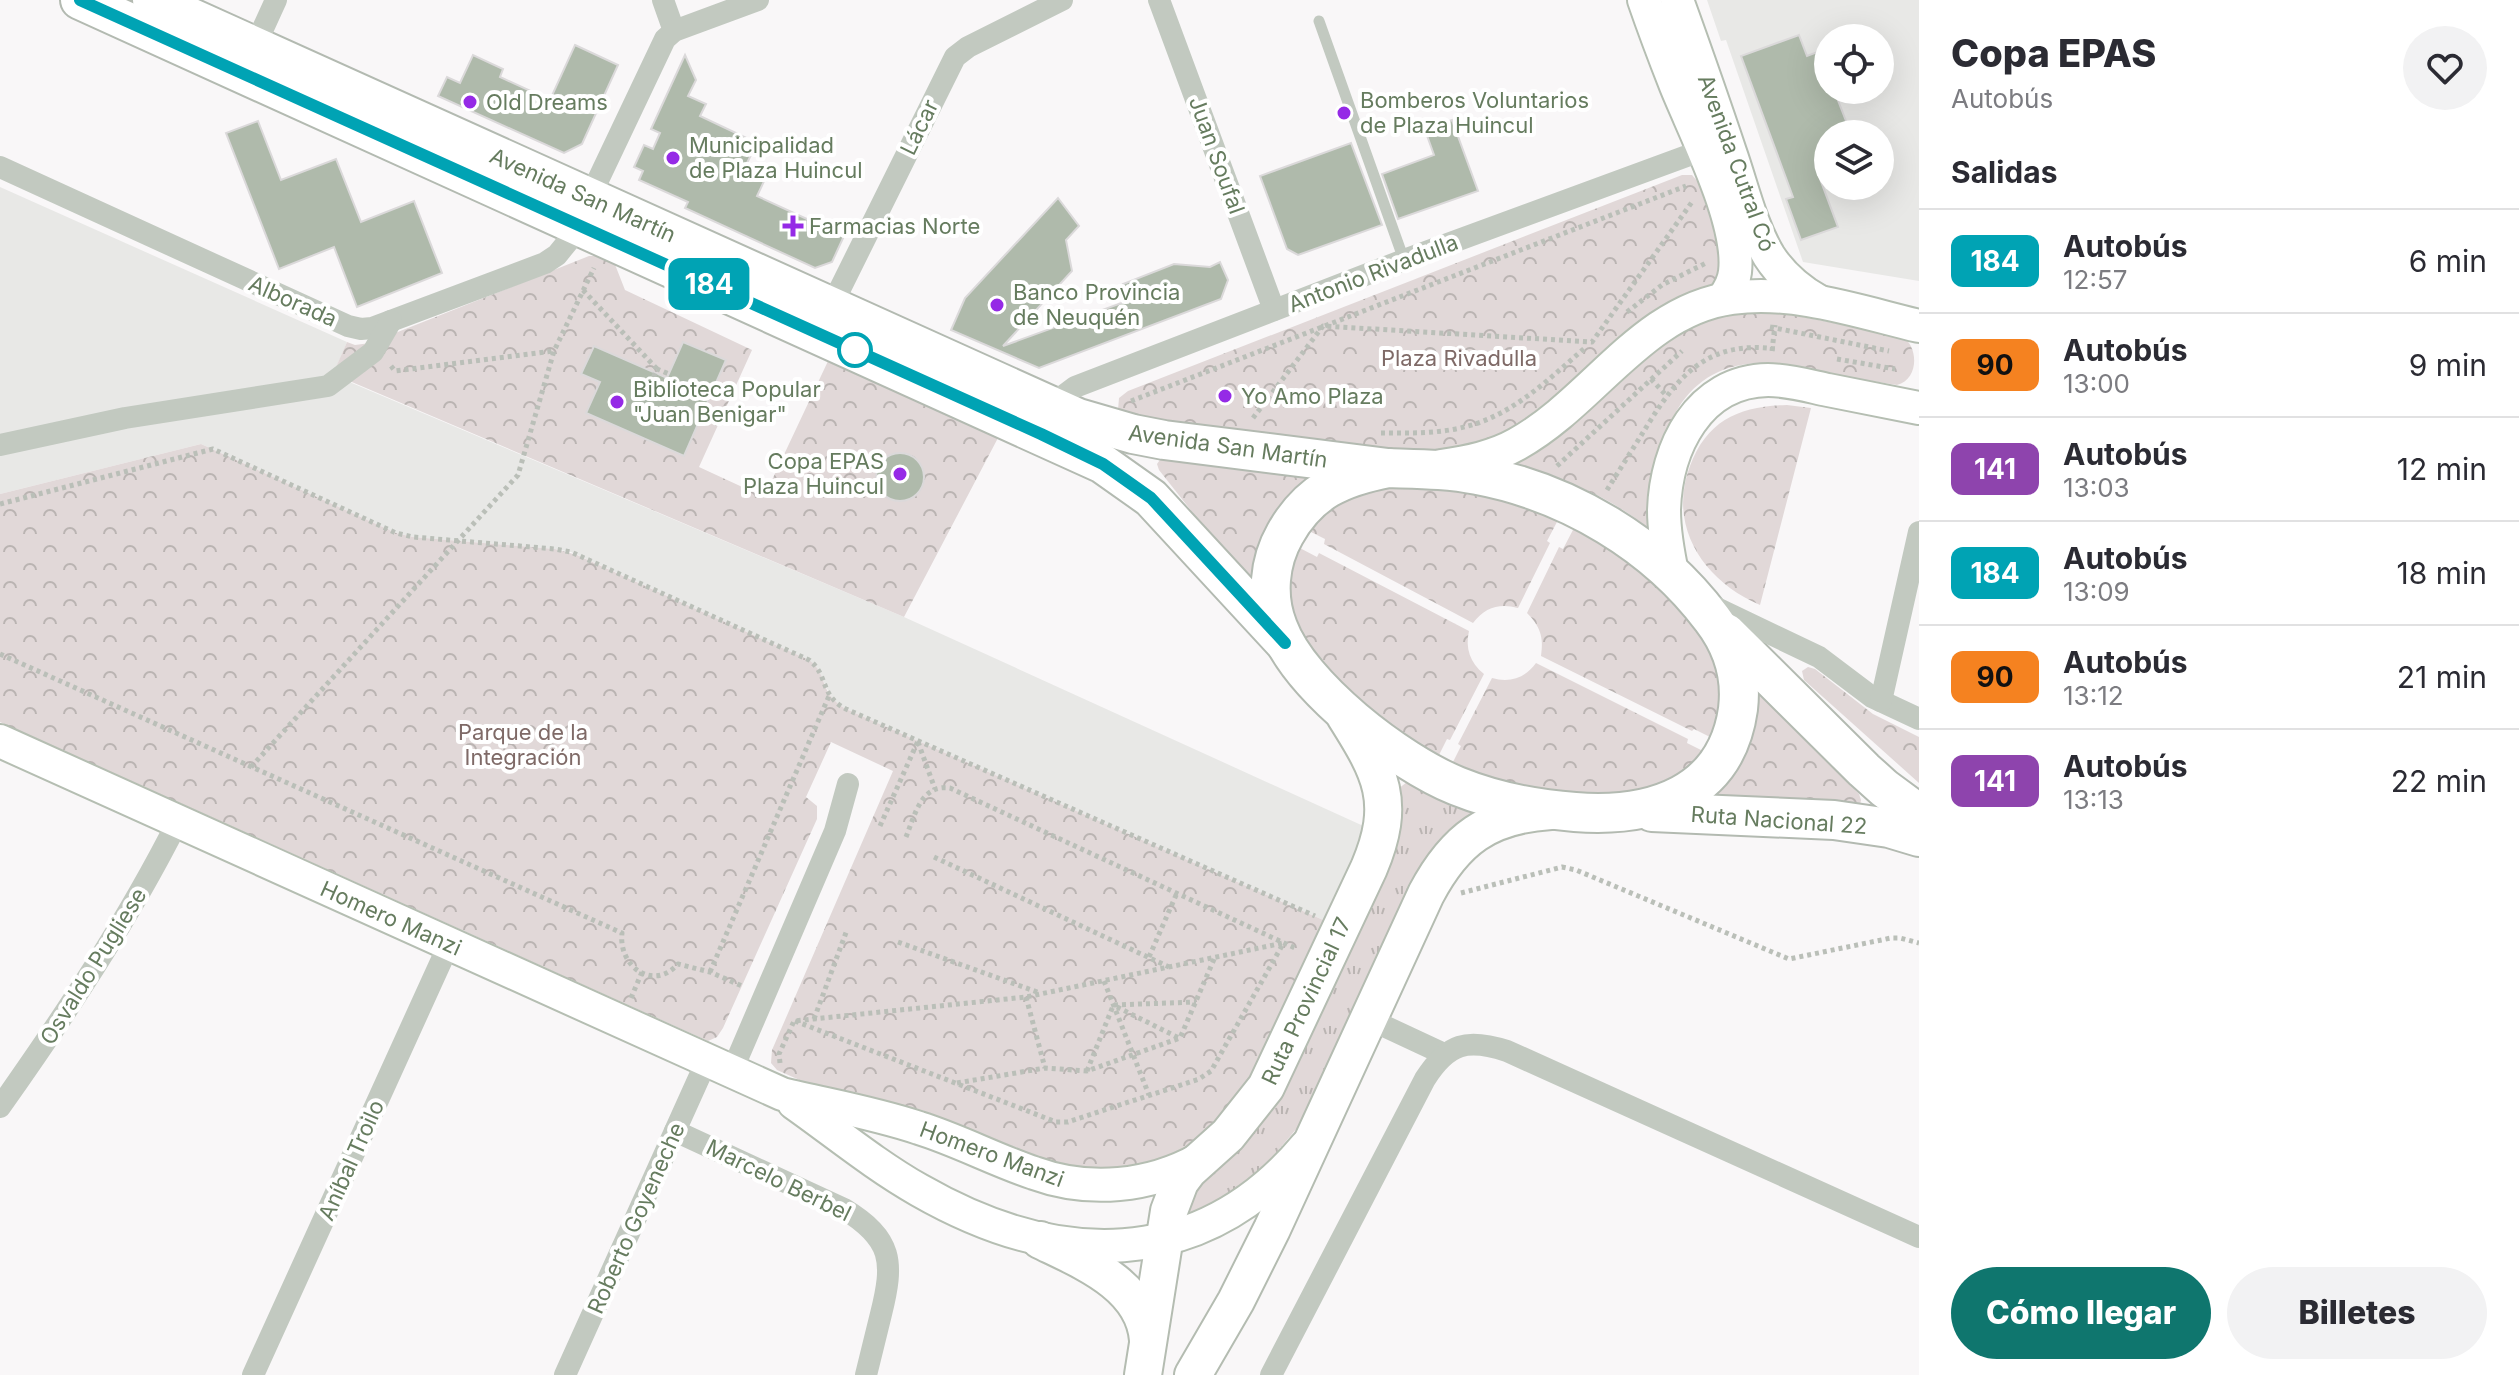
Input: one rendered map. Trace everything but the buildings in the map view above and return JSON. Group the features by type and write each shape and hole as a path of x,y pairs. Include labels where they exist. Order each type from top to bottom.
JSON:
{"highway":[{"name":"Avenida San Martín","path":"80,0 249,60 1047,421 1092,423 1133,434 1401,469 1474,474 1536,491 1566,503 1622,535 1693,598"},
{"name":"Avenida San Martín","path":"152,0 249,60"},
{"name":"Avenida San Martín","path":"583,211 831,307 1047,421 1151,498 1285,643"},
{"path":"1401,469 1359,474 1339,481 1304,506 1280,542 1271,583 1271,604 1285,643 1320,687 1385,744 1435,775 1482,794 1535,808 1588,813 1637,811 1670,801 1700,783 1723,757 1730,741 1736,722 1739,683 1735,663 1693,598"},
{"name":"Ruta Nacional 22","path":"1693,598 1864,770 1919,814"},
{"name":"Ruta Nacional 22","path":"1637,811 1834,820 1889,828 1919,837"}],"main road":[{"name":"Avenida Cutral Có","path":"1644,0 1677,89 1715,146 1770,257 1793,285 1825,304"},
{"name":"Avenida Cutral Có","path":"1677,0 1715,146 1735,255 1735,273 1723,299"},
{"path":"1401,469 1472,461 1516,444 1555,418 1658,328 1686,312 1723,299 1784,297 1919,326"},
{"path":"1693,598 1664,525 1665,497 1678,443 1689,422 1717,394 1743,383 1771,380 1919,408"},
{"name":"Ruta Provincial 17","path":"1146,1361 1165,1239 1180,1182 1200,1159 1228,1135 1266,1087 1369,868 1380,838 1384,810 1380,781 1370,756 1338,704"},
{"name":"Homero Manzi","path":"0,741 720,1066 783,1081 907,1124 1036,1174 1077,1183 1143,1182 1181,1170 1200,1159"},
{"path":"1193,1375 1262,1251 1426,894 1449,855 1474,834 1505,819 1560,811"},
{"name":"Homero Manzi","path":"783,1081 921,1191 984,1221 1060,1244 1106,1247 1165,1239 1207,1224 1255,1195 1297,1157 1321,1123"},
{"path":"1040,1240 1093,1267 1122,1289 1144,1321 1146,1361"}],"street":[{"path":"249,60 276,0"},
{"path":"663,0 674,31 758,0"},
{"name":"Lácar","path":"831,307 955,57 968,47 1062,0"},
{"name":"Juan Soufal","path":"1159,0 1274,310"},
{"name":"Alborada","path":"0,167 348,326 366,329 545,263 557,255 566,245 583,211 658,49 674,31"},
{"name":"Antonio Rivadulla","path":"1047,421 1066,392 1075,387 1404,260 1715,146"},
{"path":"0,445 125,418 328,386 373,352 391,321"},
{"path":"1881,701 1919,532"},
{"path":"1693,598 1819,657 1864,691 1919,719"},
{"name":"Roberto Goyeneche","path":"565,1375 675,1131 720,1066 835,831 848,784"},
{"name":"Osvaldo Pugliese","path":"0,1107 129,912 178,821"},
{"name":"Aníbal Troilo","path":"253,1375 449,944"},
{"path":"1369,1019 1444,1054"},
{"path":"1271,1375 1425,1079 1444,1054 1457,1046 1473,1044 1507,1051 1919,1237"},
{"name":"Marcelo Berbel","path":"675,1131 844,1209 867,1225 875,1235 888,1256 888,1282 866,1375"}],"lane":[{"path":"1319,21 1404,260"}],"path":[{"path":"1142,404 1126,403 1686,186"},
{"path":"1592,342 1692,202"},
{"path":"251,767 520,471 554,351 598,260"},
{"path":"1623,315 1662,285 1715,260"},
{"path":"583,290 657,369 669,374"},
{"path":"1770,364 1776,320"},
{"path":"1373,432 1451,429 1484,421 1529,394 1613,324"},
{"path":"1323,326 1592,342"},
{"path":"1267,419 1253,418 1323,326"},
{"path":"386,359 395,371 554,351"},
{"path":"638,383 649,388 657,369"},
{"path":"1644,371 1672,401"},
{"path":"0,504 213,449 396,533 555,549 577,555 809,660 818,670 829,696 846,709 1325,920"},
{"path":"0,654 622,933 621,942 626,958 642,972 663,975 678,964 710,972 742,986"},
{"path":"710,972 829,696"},
{"path":"918,741 935,789"},
{"path":"880,826 918,741"},
{"path":"906,837 923,798 942,787 1309,955"},
{"path":"934,857 1170,967"},
{"path":"1453,893 1562,867 1576,870 1789,959 1891,938 1919,943"},
{"path":"1149,957 1177,893"},
{"path":"814,1019 847,930"},
{"path":"898,942 1042,994"},
{"path":"794,1021 1026,997 1283,943"},
{"path":"794,1021 1060,1122 1068,1122 1199,1079 1211,1071 1283,943"},
{"path":"956,1083 1045,1068 1087,1071 1180,1038 1215,957"},
{"path":"1104,981 1149,1095"},
{"path":"1026,997 1045,1068"},
{"path":"1114,1005 1196,1002"},
{"path":"1114,1005 1180,1038"},
{"path":"1087,1071 1114,1005"},
{"path":"783,1081 779,1054 794,1021"}],"shaded area":[{"path":"1707,0 1919,0 1919,281 1803,262 1726,40 1721,41"},
{"path":"0,187 347,342 333,375 904,617 1370,829 1330,923 846,709 833,701 818,670 802,657 571,552 396,533 201,444 0,494"}],"green space":[{"name":"Plaza Rivadulla","path":"1682,175 1692,175 1698,182 1727,265 1728,277 1517,429 1456,451 1406,452 1126,417 1118,410 1119,398 1128,391"},
{"path":"589,256 614,262 625,290 752,350 699,467 764,497 829,359 999,436 904,617 333,374 347,342 355,345 370,343"},
{"path":"1736,311 1777,312 1902,336 1908,341 1914,355 1913,370 1904,382 1897,385 1759,363 1728,368 1704,380 1686,398 1672,420 1662,445 1648,528 1633,516 1582,488 1507,463 1663,343 1711,317"},
{"path":"1787,405 1811,408 1760,605 1722,582 1695,549 1683,510 1684,489 1697,450 1716,427 1754,408"},
{"name":"Parque de la Integración","path":"201,444 396,533 555,549 577,555 809,660 819,672 831,697 846,709 1330,923 1247,1095 1183,1152 1148,1167 1071,1171 840,1098 777,1070 771,1063 772,1050 893,771 831,742 806,797 817,806 817,819 723,1028 717,1037 708,1041 0,722 0,494"},
{"path":"1162,457 1306,475 1257,594 1159,470 1157,464"},
{"path":"1438,485 1517,504 1558,520 1518,608 1493,608 1473,623 1324,544 1325,539 1305,529 1311,520 1362,488"},
{"path":"1574,528 1629,561 1689,610 1724,674 1718,741 1541,656 1540,632 1527,613 1559,547 1563,549"},
{"path":"1296,546 1317,557 1319,553 1469,631 1470,655 1484,674 1438,757 1390,727 1322,666 1293,616 1287,589"},
{"path":"1536,663 1688,739 1687,743 1711,755 1685,778 1613,797 1531,789 1452,764 1461,746 1458,744 1492,678 1517,678"},
{"path":"1808,667 1815,669 1873,714 1919,737 1919,783 1804,680 1802,671"},
{"path":"1750,679 1859,794 1860,805 1712,802"},
{"path":"1407,782 1476,812 1309,1114 1264,1167 1223,1199 1180,1222 1181,1213 1398,789"}],"bus line":[{"name":"184","path":"80,0 1103,464 1151,498 1285,643"}],"place":[{"name":"Old Dreams","path":"470,102"},
{"name":"Bomberos Voluntarios de Plaza Huincul","path":"1344,113"},
{"name":"Municipalidad de Plaza Huincul","path":"673,158"},
{"name":"Farmacias Norte","path":"793,226"},
{"name":"Banco Provincia de Neuquén","path":"997,305"},
{"name":"Yo Amo Plaza","path":"1225,396"},
{"name":"Biblioteca Popular \"Juan Benigar\"","path":"617,402"},
{"name":"Copa EPAS Plaza Huincul","path":"900,474"}]}
